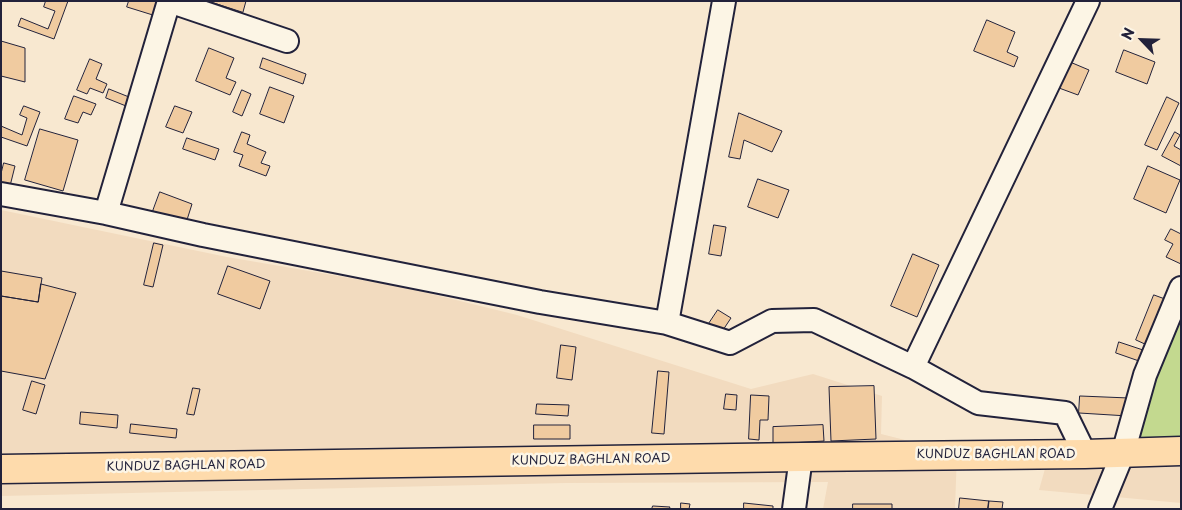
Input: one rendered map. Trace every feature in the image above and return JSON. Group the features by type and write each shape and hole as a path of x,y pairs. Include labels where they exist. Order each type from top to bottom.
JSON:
{"highway":[{"name":"KUNDUZ BAGHLAN ROAD","path":"1,469 1085,454 1181,451"}],"street":[{"path":"106,213 169,1 287,41"},
{"path":"667,323 724,1"},
{"path":"913,367 1088,1"},
{"path":"1,194 106,213 212,237 540,302 667,323 730,343 772,321 814,320 913,367 978,403 1065,413 1085,454"},
{"path":"1100,509 1123,453 1145,375 1181,288"},
{"path":"794,509 802,457"}],"shaded area":[{"path":"1,210 227,257 403,287 517,315 751,389 813,374 882,396 881,434 957,453 955,509 823,509 828,482 566,483 1,496"},
{"path":"1181,447 1181,503 1039,490 1050,451"}],"green space":[{"path":"1181,303 1181,447 1129,450"}],"building":[{"path":"46,1 68,1 54,39 18,26 21,18 48,29 55,11 44,7"},
{"path":"129,1 160,1 156,16 127,7"},
{"path":"208,1 246,1 243,12"},
{"path":"987,20 1015,32 1007,52 1018,57 1014,67 974,51"},
{"path":"1,41 25,48 25,82 1,76"},
{"path":"209,48 234,58 226,78 236,82 230,95 196,81"},
{"path":"1124,50 1155,62 1147,84 1116,72"},
{"path":"263,58 306,74 303,84 260,68"},
{"path":"90,59 102,64 96,79 107,84 103,93 90,88 87,94 77,90"},
{"path":"1070,62 1089,70 1078,95 1059,88"},
{"path":"270,87 294,96 284,123 260,114"},
{"path":"109,89 129,97 126,106 106,98"},
{"path":"242,90 251,94 242,116 233,112"},
{"path":"74,96 96,104 91,115 83,112 78,123 65,119"},
{"path":"1167,97 1179,103 1157,150 1145,145"},
{"path":"24,106 40,112 27,146 1,137 1,126 22,135 27,118 20,115"},
{"path":"175,106 192,112 183,133 166,127"},
{"path":"739,113 782,131 772,152 744,140 740,159 729,157"},
{"path":"40,129 78,140 63,191 25,180"},
{"path":"242,132 250,135 247,144 266,152 261,163 270,166 266,176 239,166 243,155 234,152"},
{"path":"1175,132 1180,135 1174,146 1181,150 1181,166 1162,156"},
{"path":"187,138 219,149 215,160 183,149"},
{"path":"4,163 15,166 10,186 1,184"},
{"path":"1148,166 1180,180 1166,213 1134,199"},
{"path":"758,179 789,190 778,218 748,207"},
{"path":"160,192 192,204 186,223 153,211"},
{"path":"714,225 726,227 721,256 709,254"},
{"path":"1171,229 1181,234 1181,264 1166,257 1173,244 1165,240"},
{"path":"154,243 163,245 153,287 144,285"},
{"path":"913,254 939,265 917,317 891,306"},
{"path":"228,266 270,281 260,309 218,294"},
{"path":"1,271 42,278 38,302 1,296"},
{"path":"41,284 76,293 45,379 1,371 1,296 38,302"},
{"path":"1154,295 1165,299 1147,345 1136,340"},
{"path":"718,310 731,318 721,333 708,325"},
{"path":"1119,342 1143,350 1139,361 1116,353"},
{"path":"561,345 576,347 572,380 557,378"},
{"path":"658,371 669,372 664,434 652,433"},
{"path":"32,381 45,385 36,414 23,410"},
{"path":"874,386 876,439 831,441 829,387"},
{"path":"193,388 200,389 194,415 187,414"},
{"path":"726,394 737,395 736,410 724,409"},
{"path":"751,395 769,396 768,420 760,420 759,440 749,439"},
{"path":"1080,396 1129,398 1128,416 1079,413"},
{"path":"537,404 569,405 568,416 536,414"},
{"path":"81,412 118,415 117,428 80,424"},
{"path":"131,424 177,429 176,438 130,433"},
{"path":"534,425 570,425 570,439 534,439"},
{"path":"823,425 824,441 773,444 773,427"},
{"path":"960,498 989,501 988,509 959,509"},
{"path":"989,501 1003,502 1002,509 988,509"},
{"path":"681,503 690,504 689,509 681,509"},
{"path":"744,503 773,506 773,509 744,509"},
{"path":"853,504 892,504 892,509 853,509"},
{"path":"653,506 670,507 669,509 652,509"}]}
